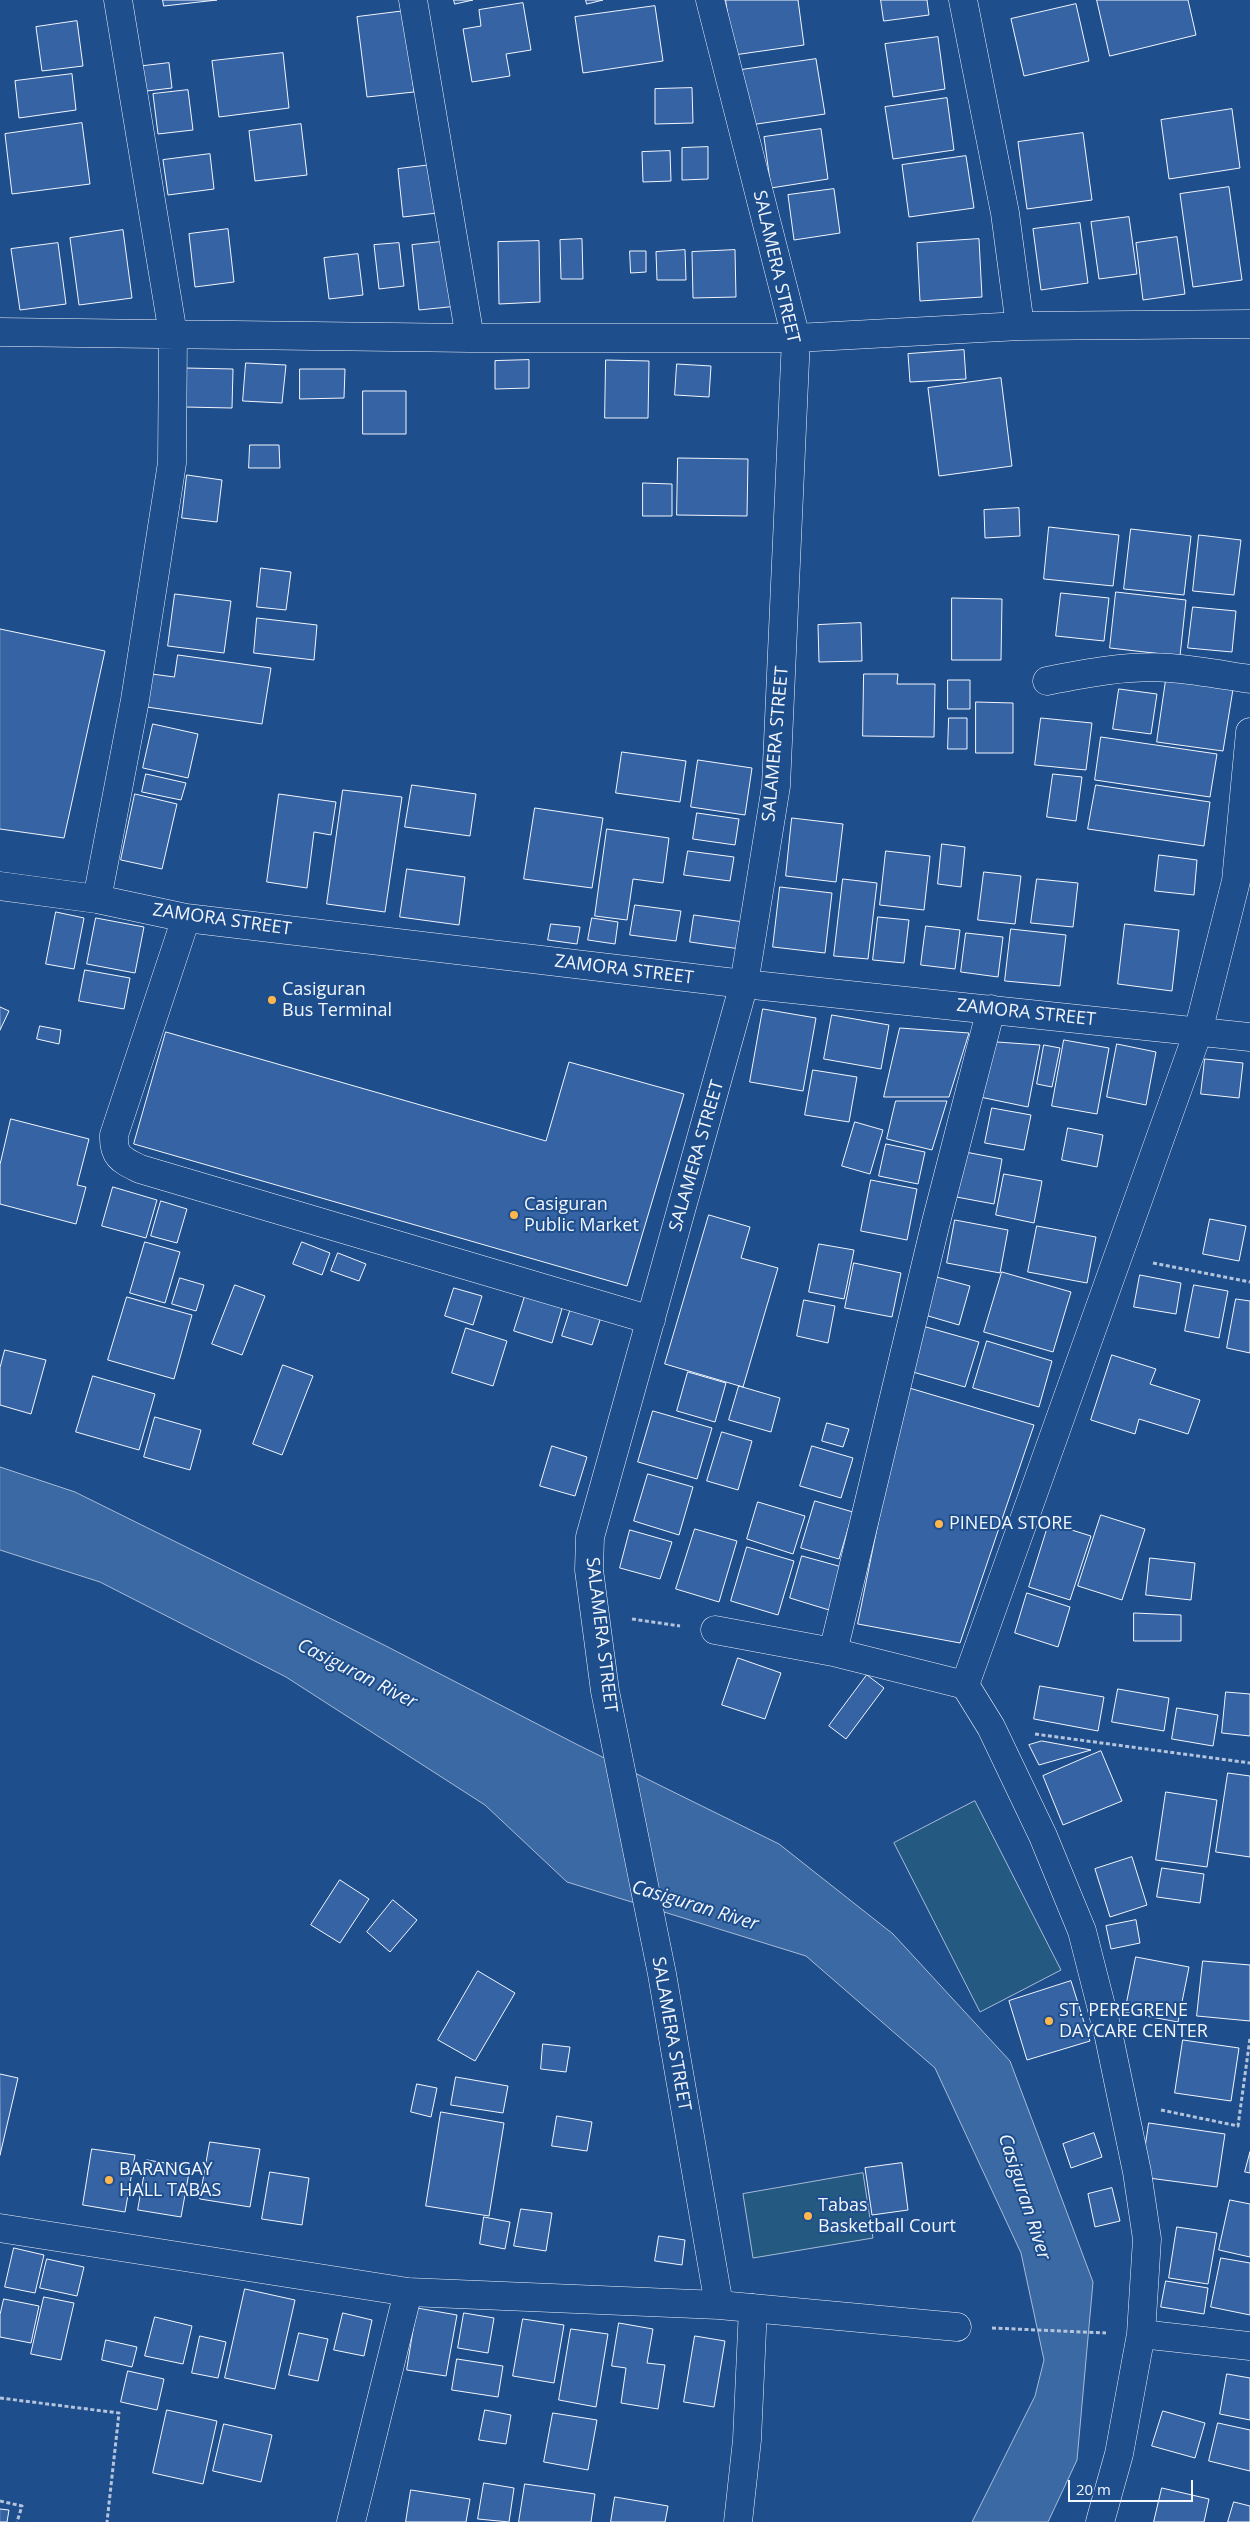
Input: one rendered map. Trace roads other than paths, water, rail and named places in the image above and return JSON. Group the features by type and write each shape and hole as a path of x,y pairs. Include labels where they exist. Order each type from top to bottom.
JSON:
{"street":[{"path":"97,899 135,700 172,463 172,334 118,0"},
{"path":"414,0 470,338"},
{"name":"SALAMERA STREET","path":"710,0 796,338 776,786 744,984 590,1537 589,1570 606,1691 662,1974 719,2305"},
{"path":"963,0 1005,213 1020,326"},
{"path":"0,332 470,338 796,338 1020,326 1250,324"},
{"path":"1047,681 1090,672 1132,668 1169,668 1250,679"},
{"path":"965,1685 1198,1032 1243,881 1250,732"},
{"name":"ZAMORA STREET","path":"0,886 97,899 186,918 744,984 1250,1037"},
{"path":"186,918 114,1135 113,1148 122,1160 140,1169 651,1320"},
{"path":"833,1652 935,1226 991,1009"},
{"path":"714,1630 833,1652 965,1685 991,1728 1043,1836 1082,1931 1109,2037 1137,2172 1147,2239 1142,2334 1119,2454 1100,2522"},
{"path":"0,2228 408,2292 719,2305 957,2327"},
{"path":"351,2522 408,2292"},
{"path":"738,2522 747,2440 753,2308"},
{"path":"1142,2334 1250,2346"}],"water":[{"name":"Casiguran River","path":"0,1467 75,1492 779,1844 893,1934 1010,2061 1093,2282 1077,2460 1048,2522 972,2522 1035,2396 1044,2360 1021,2253 935,2068 806,1956 567,1882 485,1805 286,1677 100,1582 0,1550"}],"place":[{"name":"Casiguran Bus Terminal","path":"272,1000"},
{"name":"Casiguran Public Market","path":"514,1215"},
{"name":"PINEDA STORE","path":"939,1524"},
{"name":"ST. PEREGRENE DAYCARE CENTER","path":"1049,2021"},
{"name":"BARANGAY HALL TABAS","path":"109,2180"},
{"name":"Tabas Basketball Court","path":"808,2216"}]}
